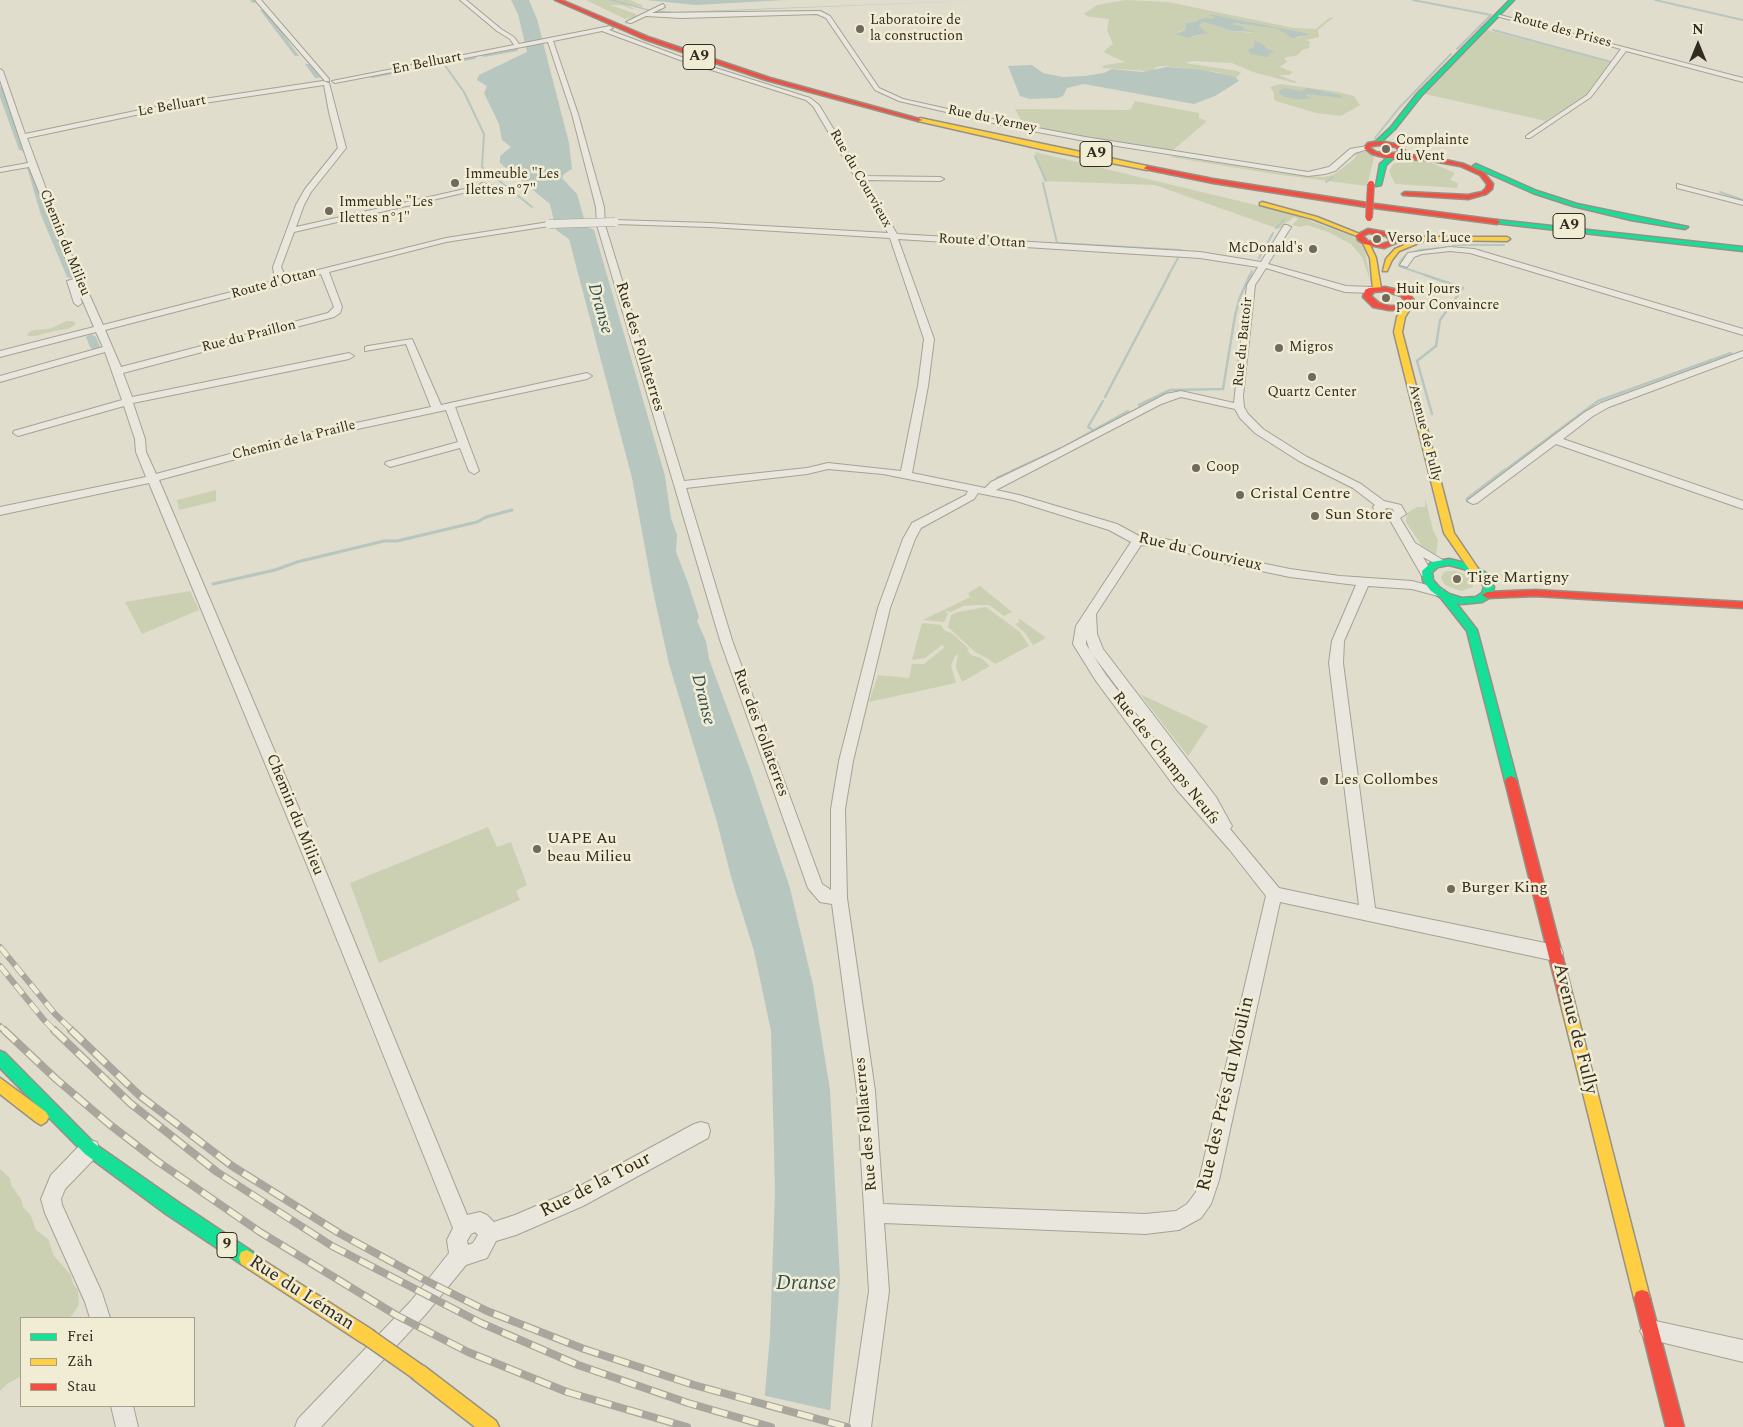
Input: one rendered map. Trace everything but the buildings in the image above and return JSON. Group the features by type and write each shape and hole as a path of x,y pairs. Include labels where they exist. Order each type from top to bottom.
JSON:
{"main road":[{"name":"A9","path":"558,0 619,27 707,60 774,81 883,110 1090,157 1294,194 1548,229 1743,249"},
{"name":"A9","path":"567,0 674,44 746,68 834,94 947,122 1058,146 1262,184 1514,220 1743,244"},
{"path":"1373,148 1393,128 1419,95 1512,0"},
{"path":"834,94 1043,138 1184,165 1310,186 1474,209 1743,237"},
{"path":"883,110 955,130 1231,196"},
{"path":"1393,128 1397,152"},
{"path":"1373,148 1477,166 1535,192 1588,209 1643,221 1697,228"},
{"path":"1373,148 1382,188"},
{"path":"1374,290 1373,258 1363,237 1373,218 1382,188 1383,164 1397,152"},
{"path":"1355,188 1382,188 1464,197 1482,194 1490,186 1489,181 1482,174 1462,165 1397,152"},
{"path":"1184,165 1320,184"},
{"path":"1249,200 1322,221 1363,237 1377,246 1425,238 1522,240"},
{"path":"1373,218 1383,232 1393,238 1391,244 1381,255 1385,270 1391,283 1410,300 1410,304 1401,318 1398,332"},
{"path":"1363,237 1383,232"},
{"path":"1385,270 1389,259 1397,250 1425,238"},
{"path":"1590,244 1743,254"},
{"path":"1402,293 1390,289 1374,290 1367,296 1374,304 1393,309 1407,307"},
{"name":"Avenue de Fully","path":"1374,304 1398,332 1449,533 1478,572"},
{"name":"Avenue de Fully","path":"1441,562 1449,533"},
{"path":"1426,574 1430,566 1441,562 1458,563 1535,593"},
{"path":"1478,572 1489,587 1478,606"},
{"name":"Avenue de Fully","path":"1426,574 1430,584 1442,594 1472,630 1675,1427"},
{"path":"1442,594 1478,606 1535,593 1743,605"},
{"name":"Avenue de Fully","path":"1472,630 1478,606"},
{"name":"Rue du Léman","path":"0,1058 88,1147"},
{"name":"Rue du Léman","path":"0,1085 41,1117 88,1147 172,1208 368,1337 418,1372 490,1427"}],"street":[{"path":"258,0 328,82 332,116 342,142 341,150 305,195 289,231 277,267 278,274 283,281"},
{"path":"463,0 521,46"},
{"path":"629,22 664,6"},
{"name":"Rue du Verney","path":"649,14 681,16 818,12 828,17 877,89 887,94 901,100 1006,124 1085,139 1308,174 1326,172 1353,151 1373,148"},
{"name":"Route des Prises","path":"1498,15 1743,80"},
{"path":"548,41 607,29"},
{"name":"Rue du Courvieux","path":"607,29 682,60 813,101 861,178 894,237 929,345 906,475"},
{"name":"En Belluart","path":"328,82 548,41"},
{"name":"Rue des Follaterres","path":"548,41 575,114 601,210 601,225 681,485 726,640 816,888 826,898 839,898 866,1091 879,1290 860,1427"},
{"name":"Route des Prises","path":"1528,137 1589,96 1625,48"},
{"name":"Chemin du Milieu","path":"0,71 32,164 63,245 118,371 140,439 141,452 313,860 463,1229"},
{"name":"Le Belluart","path":"23,137 164,107 328,82"},
{"path":"0,170 32,164"},
{"path":"861,178 940,179"},
{"path":"289,231 485,187 489,184 484,183 471,186"},
{"path":"1680,186 1743,203"},
{"path":"637,216 695,221 710,226"},
{"path":"306,228 306,224 320,221"},
{"name":"Route d'Ottan","path":"0,354 446,240 549,224 615,222 710,226 1200,255 1264,265 1345,289 1374,304"},
{"name":"Rue du Battoir","path":"1239,407 1238,396 1251,285 1287,227"},
{"path":"1404,265 1411,255 1422,252 1450,249 1471,251 1743,332"},
{"name":"Rue du Praillon","path":"118,371 331,315 338,307 324,270"},
{"path":"71,281 78,303"},
{"name":"Route d'Ottan","path":"1345,289 1374,290"},
{"path":"368,349 409,341 438,408"},
{"path":"0,379 107,349"},
{"path":"18,433 127,402 349,356"},
{"path":"1473,501 1589,414 1605,405 1740,356"},
{"name":"Chemin de la Praille","path":"0,511 152,478 304,437 587,376"},
{"path":"839,898 837,823 842,777 887,596 913,530 920,524 982,490 1062,452 1170,396 1187,395 1239,407 1248,422 1270,438 1317,467 1357,486 1382,504 1379,507 1380,512 1394,517 1402,533 1412,545 1426,574 1412,585"},
{"path":"449,406 474,471"},
{"path":"1556,440 1743,505"},
{"path":"390,464 463,444"},
{"name":"Rue du Courvieux","path":"681,485 807,471 828,466 906,475 982,490 1113,527 1124,531 1138,541 1166,543 1271,570 1361,582 1412,585 1442,594"},
{"name":"Rue des Champs Neufs","path":"1138,541 1090,614 1079,636 1079,644 1085,656 1182,786 1234,844 1274,894"},
{"path":"1412,545 1441,562"},
{"path":"1361,582 1362,586 1338,641 1336,662 1368,914"},
{"path":"1274,894 1555,953"},
{"name":"Rue des Prés du Moulin","path":"875,1213 1166,1224 1179,1220 1194,1211 1204,1197 1209,1180 1274,894"},
{"name":"Rue de la Tour","path":"488,1234 516,1225 576,1198 701,1131"},
{"path":"88,1147 58,1182 51,1199 52,1206 95,1300 100,1317"},
{"path":"480,1222 486,1228 488,1234 487,1241 480,1251 471,1255 462,1254 457,1243 458,1236 470,1224 480,1222"},
{"path":"306,1427 418,1308 462,1254"},
{"path":"1651,1331 1743,1351"},
{"path":"122,1407 127,1427"}],"green space":[{"path":"586,0 630,0 643,7 626,5 635,9 631,9 622,5 610,5 636,14 636,17 625,19"},
{"path":"1126,0 1168,2 1294,28 1316,29 1329,18 1334,17 1318,30 1319,37 1306,40 1310,42 1309,48 1302,50 1298,55 1284,58 1287,62 1280,67 1293,72 1289,75 1278,75 1297,82 1295,83 1253,72 1232,63 1193,61 1185,63 1238,71 1241,73 1236,78 1227,78 1217,72 1164,66 1156,67 1152,71 1103,68 1105,65 1125,62 1104,51 1113,44 1107,30 1109,19 1090,17 1084,14 1097,5","holes":["1210,14 1306,33 1308,35 1298,38 1278,29 1234,23 1231,24 1245,27 1243,29 1253,33 1232,31 1203,22 1199,26 1206,33 1194,37 1177,32 1185,30 1186,23 1214,19"]},
{"path":"1487,30 1609,63 1588,93 1546,121 1425,94"},
{"path":"1280,84 1339,92 1354,96 1360,105 1341,116 1316,113 1276,101 1270,87"},
{"path":"1135,101 1199,113 1199,118 1207,121 1171,152 1024,126 1015,109 1128,110 1131,109"},
{"path":"1035,152 1294,215 1352,236 1362,245 1365,252 1371,283 1362,257 1351,244 1328,232 1307,225 1300,227 1292,225 1298,219 1294,217 1279,229 1155,185 1044,181"},
{"path":"1356,152 1366,152 1374,158 1367,186 1274,174 1170,157 1174,156 1282,173 1323,177 1333,175 1352,161 1356,156"},
{"path":"1410,160 1427,161 1455,173 1450,180 1458,183 1457,188 1395,184 1389,171 1393,164"},
{"path":"67,321 73,321 76,324 68,329 36,336 28,336 27,334 33,330 49,329"},
{"path":"216,490 216,501 179,510 177,500"},
{"path":"1425,498 1433,530 1438,540 1436,555 1422,546 1406,522 1407,513 1417,507 1425,507"},
{"path":"1446,571 1456,571 1466,575 1473,581 1473,587 1461,591 1445,585 1441,578"},
{"path":"980,586 1012,612 1004,616 989,605 963,606 951,612 945,610 948,614 944,622 923,620 970,597 968,593"},
{"path":"190,591 199,610 142,634 125,602"},
{"path":"986,607 1020,632 1029,646 995,664 975,652 948,627 951,615"},
{"path":"1020,619 1046,638 1033,645 1026,634 1015,624 1020,622 1018,620"},
{"path":"922,623 941,625 944,630 953,634 969,649 967,650 971,655 981,658 990,666 962,682 956,667 958,654 955,656 951,666 956,683 869,702 878,675 909,678 912,664 924,664 945,647 942,645 925,658 912,660"},
{"path":"1140,694 1208,726 1188,756 1163,724"},
{"path":"488,827 497,847 511,842 527,885 516,891 520,900 379,963 350,883"},
{"path":"0,1169 10,1178 11,1185 21,1199 23,1207 31,1216 36,1230 48,1239 54,1256 71,1275 73,1284 78,1290 79,1305 71,1317 20,1317 20,1377 7,1384 0,1391"}],"water":[{"name":"Dranse","path":"511,0 529,0 537,19 569,143 572,169 564,174 562,178 577,194 586,226 594,230 665,476 671,518 677,535 676,552 699,617 697,621 706,641 709,659 752,775 790,888 813,985 830,1090 840,1278 829,1427 762,1427 770,1336 775,1192 771,1031 754,951 669,664 632,478 569,239 556,230 550,204 500,163 500,156 511,147 502,140 499,124 484,93 487,86 477,80 479,75 527,52 518,14"},
{"path":"608,0 615,0 647,9 674,12 992,0 675,13 649,11"},
{"path":"646,0 785,0 696,5"},
{"path":"1210,14 1309,35 1292,38 1278,29 1234,23 1232,24 1256,32 1232,31 1203,22 1199,26 1207,33 1187,38 1176,34 1185,30 1186,23 1206,18 1214,19"},
{"path":"1255,41 1275,52 1269,53 1270,56 1267,57 1250,54 1248,50 1254,47"},
{"path":"1032,65 1043,73 1063,77 1104,73 1112,69 1142,72 1167,67 1203,70 1235,77 1239,81 1215,96 1194,104 1084,84 1067,88 1063,96 1058,98 1030,99 1020,96 1008,66"},
{"path":"1285,88 1301,91 1307,88 1341,95 1342,98 1308,94 1306,95 1310,99 1294,99 1279,93 1279,91"}],"pier":[{"path":"762,1395 833,1411 832,1427 760,1427"}],"waterway":[{"path":"1413,0 1491,15 1457,49"},
{"path":"1655,0 1743,20"},
{"path":"262,11 272,23"},
{"path":"273,24 297,55"},
{"path":"1493,30 1611,62 1589,94 1561,112"},
{"path":"484,56 517,50"},
{"path":"1375,138 1399,108 1451,54"},
{"path":"372,77 475,58"},
{"path":"444,64 464,92 484,134 482,167 532,207"},
{"path":"307,65 317,77"},
{"path":"0,88 23,150"},
{"path":"1528,134 1551,119"},
{"path":"1035,156 1046,181"},
{"path":"29,166 44,212"},
{"path":"1326,182 1333,177"},
{"path":"1043,183 1057,243 1181,250"},
{"path":"1720,192 1743,200"},
{"path":"45,215 71,277"},
{"path":"1276,228 1284,220"},
{"path":"1259,258 1273,233"},
{"path":"1428,276 1399,266 1400,262 1406,255 1420,250 1452,247 1454,245 1504,245"},
{"path":"1168,276 1178,258"},
{"path":"1250,276 1252,271"},
{"path":"1105,397 1169,275"},
{"path":"1139,405 1170,390 1223,389 1235,316 1240,297 1250,275"},
{"path":"1425,275 1463,288 1440,320 1436,346 1417,361 1432,414"},
{"path":"91,337 95,347"},
{"path":"1504,471 1598,401 1731,353"},
{"path":"1093,430 1088,427 1103,401"},
{"path":"1012,471 1064,447 1128,411"},
{"path":"997,478 1015,470"},
{"path":"1467,499 1505,470"},
{"path":"213,584 275,570 297,562 384,541 397,541 477,522 486,517 512,510"}],"railway":[{"path":"0,947 55,1014 73,1031"},
{"path":"0,966 54,1030"},
{"path":"0,1026 4,1030"},
{"path":"4,1030 56,1079 109,1124 157,1161 260,1232 396,1315 468,1352 567,1392 687,1427"},
{"path":"54,1030 130,1103 217,1172 332,1246 481,1323 578,1365 688,1403 771,1427"},
{"path":"71,1030 139,1095 232,1166 339,1233 423,1279 487,1311 584,1349 694,1385 847,1427"}],"traffic: fast":[{"path":"1377,143 1393,128 1419,95 1512,0"},
{"path":"1378,185 1383,164 1393,156"},
{"path":"1476,166 1535,192 1575,205 1631,218 1685,227"},
{"path":"1497,222 1743,249"},
{"path":"1449,562 1467,566 1482,575 1489,587 1487,595 1478,600 1462,601 1445,596 1435,589 1428,581 1427,571 1435,564 1449,562"},
{"path":"1445,596 1472,630 1511,781"},
{"path":"0,1058 90,1149 172,1208 247,1258"}],"traffic: slow":[{"path":"920,120 1147,168"},
{"path":"1262,204 1315,218 1359,235"},
{"path":"1385,270 1389,259 1397,250 1425,238 1507,239"},
{"path":"1366,243 1373,258 1377,289"},
{"path":"1407,307 1401,317 1398,332 1449,533 1474,570"},
{"path":"1567,1001 1642,1298"},
{"path":"0,1085 41,1117"},
{"path":"247,1258 368,1337"},
{"path":"368,1337 418,1372"},
{"path":"418,1372 490,1427"}],"traffic: jam":[{"path":"557,0 646,38 768,79 920,120"},
{"path":"1380,143 1398,146 1404,153 1397,156 1387,156 1374,153 1367,148 1370,144 1380,143"},
{"path":"1397,156 1427,158 1462,165 1482,174 1490,184 1489,189 1484,193 1468,197 1405,194"},
{"path":"1147,168 1213,181 1367,205 1497,222"},
{"path":"1369,218 1371,184"},
{"path":"1368,231 1388,234 1395,242 1384,246 1366,243 1360,239 1359,235 1368,231"},
{"path":"1385,289 1404,294 1410,300 1410,304 1402,308 1389,308 1376,305 1367,297 1368,292 1372,290 1385,289"},
{"path":"1487,595 1535,593 1743,605"},
{"path":"1511,781 1567,1001"},
{"path":"1642,1298 1675,1427"}],"place":[{"name":"Laboratoire de la construction","path":"860,29"},
{"name":"Complainte du Vent","path":"1386,149"},
{"name":"Immeuble \"Les Ilettes n°7\"","path":"455,183"},
{"name":"Immeuble \"Les Ilettes n°1\"","path":"329,211"},
{"name":"Verso la Luce","path":"1377,239"},
{"name":"McDonald's","path":"1313,249"},
{"name":"Huit Jours pour Convaincre","path":"1386,298"},
{"name":"Migros","path":"1279,348"},
{"name":"Quartz Center","path":"1312,377"},
{"name":"Coop","path":"1196,468"},
{"name":"Cristal Centre","path":"1240,495"},
{"name":"Sun Store","path":"1315,516"},
{"name":"Tige Martigny","path":"1457,579"},
{"name":"Les Collombes","path":"1324,781"},
{"name":"UAPE Au beau Milieu","path":"537,849"},
{"name":"Burger King","path":"1451,889"}]}
